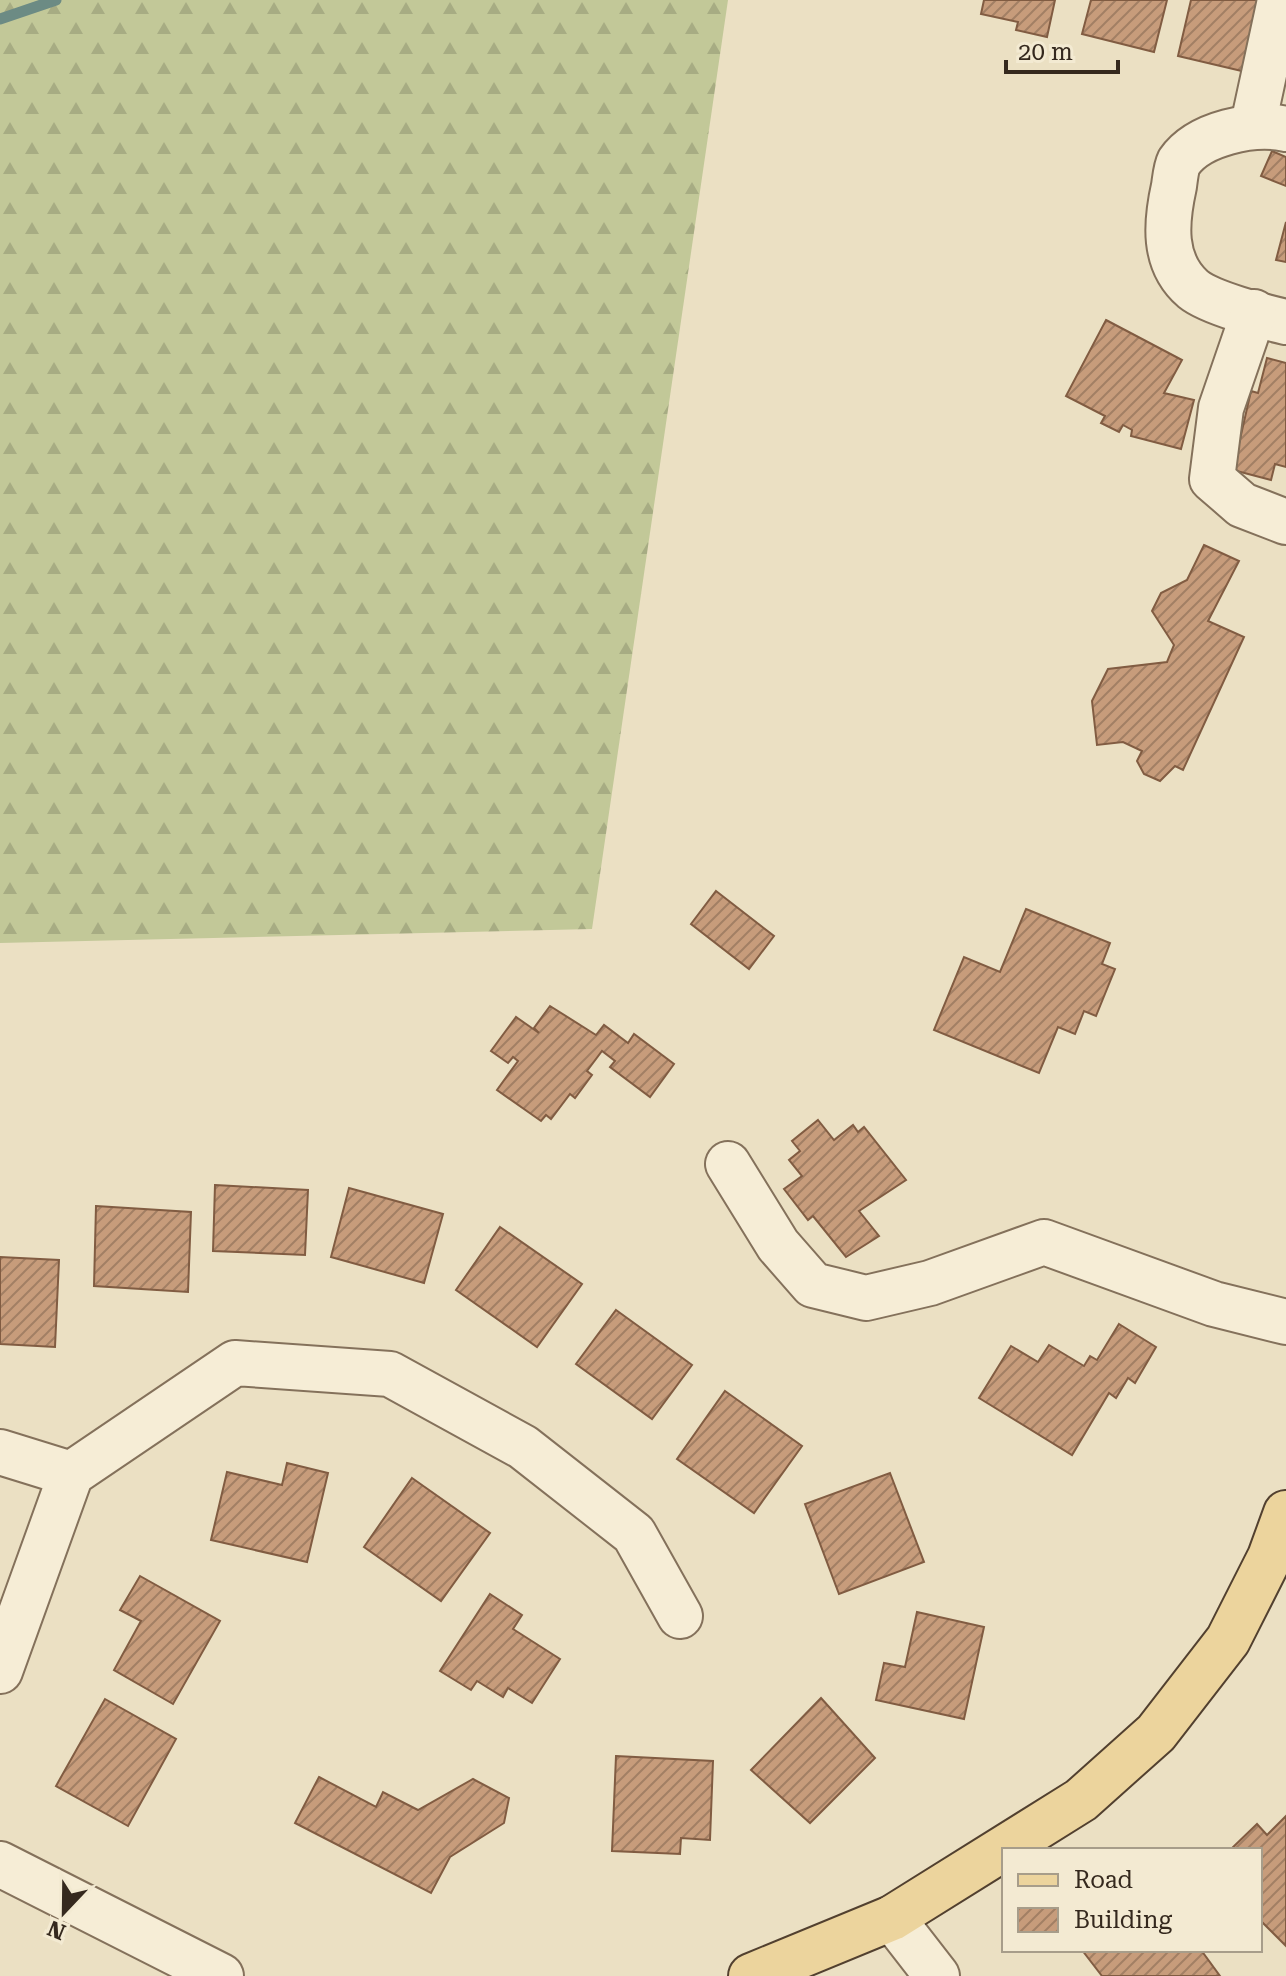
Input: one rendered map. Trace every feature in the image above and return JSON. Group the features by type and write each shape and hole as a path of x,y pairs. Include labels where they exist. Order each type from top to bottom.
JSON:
{"main road":[{"path":"1004,1848 1081,1800 1156,1733 1228,1640 1270,1557 1286,1513"},
{"path":"751,1976 892,1918 1002,1849"}],"street":[{"path":"1280,0 1269,127 1227,131 1179,163 1167,218 1168,242 1176,266 1194,290 1270,317 1221,408 1212,479 1242,505 1286,522"},
{"path":"728,1164 778,1245 813,1285 866,1298 930,1283 1044,1242 1214,1304 1286,1322"},
{"path":"0,1671 71,1474 235,1363 390,1374 523,1447 634,1534 680,1616"},
{"path":"0,1452 71,1474"},
{"path":"0,1864 221,1976"},
{"path":"892,1918 937,1976"}],"green space":[{"path":"0,0 728,0 592,929 0,943"}],"building":[{"path":"984,0 1055,0 1047,37 1016,30 1018,22 981,14"},
{"path":"1091,0 1167,0 1154,52 1082,34"},
{"path":"1191,0 1263,0 1246,72 1178,56"},
{"path":"1272,151 1286,157 1286,186 1261,176"},
{"path":"1286,222 1286,262 1276,260"},
{"path":"1106,320 1182,360 1164,393 1194,400 1181,449 1131,436 1132,430 1123,425 1119,432 1101,423 1105,416 1066,396"},
{"path":"1267,358 1286,363 1286,467 1275,464 1271,480 1233,470 1251,391 1258,393"},
{"path":"1204,545 1239,561 1208,621 1244,637 1183,770 1175,766 1160,781 1144,774 1137,761 1142,751 1123,742 1097,745 1092,701 1108,669 1167,662 1174,645 1152,611 1161,593 1187,580"},
{"path":"716,891 774,936 749,969 691,924"},
{"path":"1026,909 1110,943 1102,964 1115,969 1096,1016 1084,1011 1075,1034 1058,1027 1039,1073 934,1030 964,957 1000,972"},
{"path":"550,1006 596,1035 604,1025 628,1043 634,1034 674,1064 650,1097 610,1067 615,1061 602,1051 587,1071 592,1075 575,1098 570,1094 551,1119 546,1115 541,1121 497,1090 518,1061 513,1057 508,1063 491,1051 516,1017 539,1033 534,1028"},
{"path":"818,1120 834,1140 853,1125 858,1132 864,1127 906,1180 859,1211 879,1236 846,1257 813,1216 808,1220 784,1189 802,1176 789,1160 800,1151 792,1141"},
{"path":"215,1185 308,1190 305,1255 213,1251"},
{"path":"349,1188 443,1214 424,1283 331,1257"},
{"path":"96,1206 191,1212 188,1292 94,1286"},
{"path":"500,1227 582,1284 537,1347 456,1290"},
{"path":"0,1257 59,1260 55,1347 0,1344"},
{"path":"616,1310 692,1365 652,1419 576,1364"},
{"path":"1119,1324 1156,1347 1135,1383 1128,1378 1116,1398 1109,1393 1072,1455 979,1398 1011,1346 1038,1362 1049,1345 1084,1366 1090,1356 1097,1360"},
{"path":"725,1391 802,1446 754,1513 677,1459"},
{"path":"287,1463 328,1473 307,1562 211,1540 227,1472 282,1485"},
{"path":"890,1473 924,1562 839,1594 805,1504"},
{"path":"412,1478 490,1533 441,1601 364,1547"},
{"path":"140,1576 220,1621 173,1704 114,1670 141,1621 120,1610"},
{"path":"490,1594 522,1615 513,1629 560,1659 532,1703 508,1688 503,1697 477,1681 471,1690 440,1671"},
{"path":"917,1612 984,1627 964,1719 876,1700 884,1663 905,1667"},
{"path":"821,1698 875,1758 810,1823 751,1770"},
{"path":"105,1699 176,1739 128,1826 56,1786"},
{"path":"616,1756 713,1761 710,1840 681,1838 680,1854 612,1851"},
{"path":"319,1777 376,1807 383,1792 418,1810 473,1779 509,1798 504,1823 450,1857 431,1893 295,1823"},
{"path":"1286,1816 1286,1946 1262,1922 1262,1848 1232,1848 1257,1824 1267,1835"},
{"path":"1084,1952 1202,1952 1220,1976 1102,1976"}],"waterway":[{"path":"0,19 56,0"}]}
